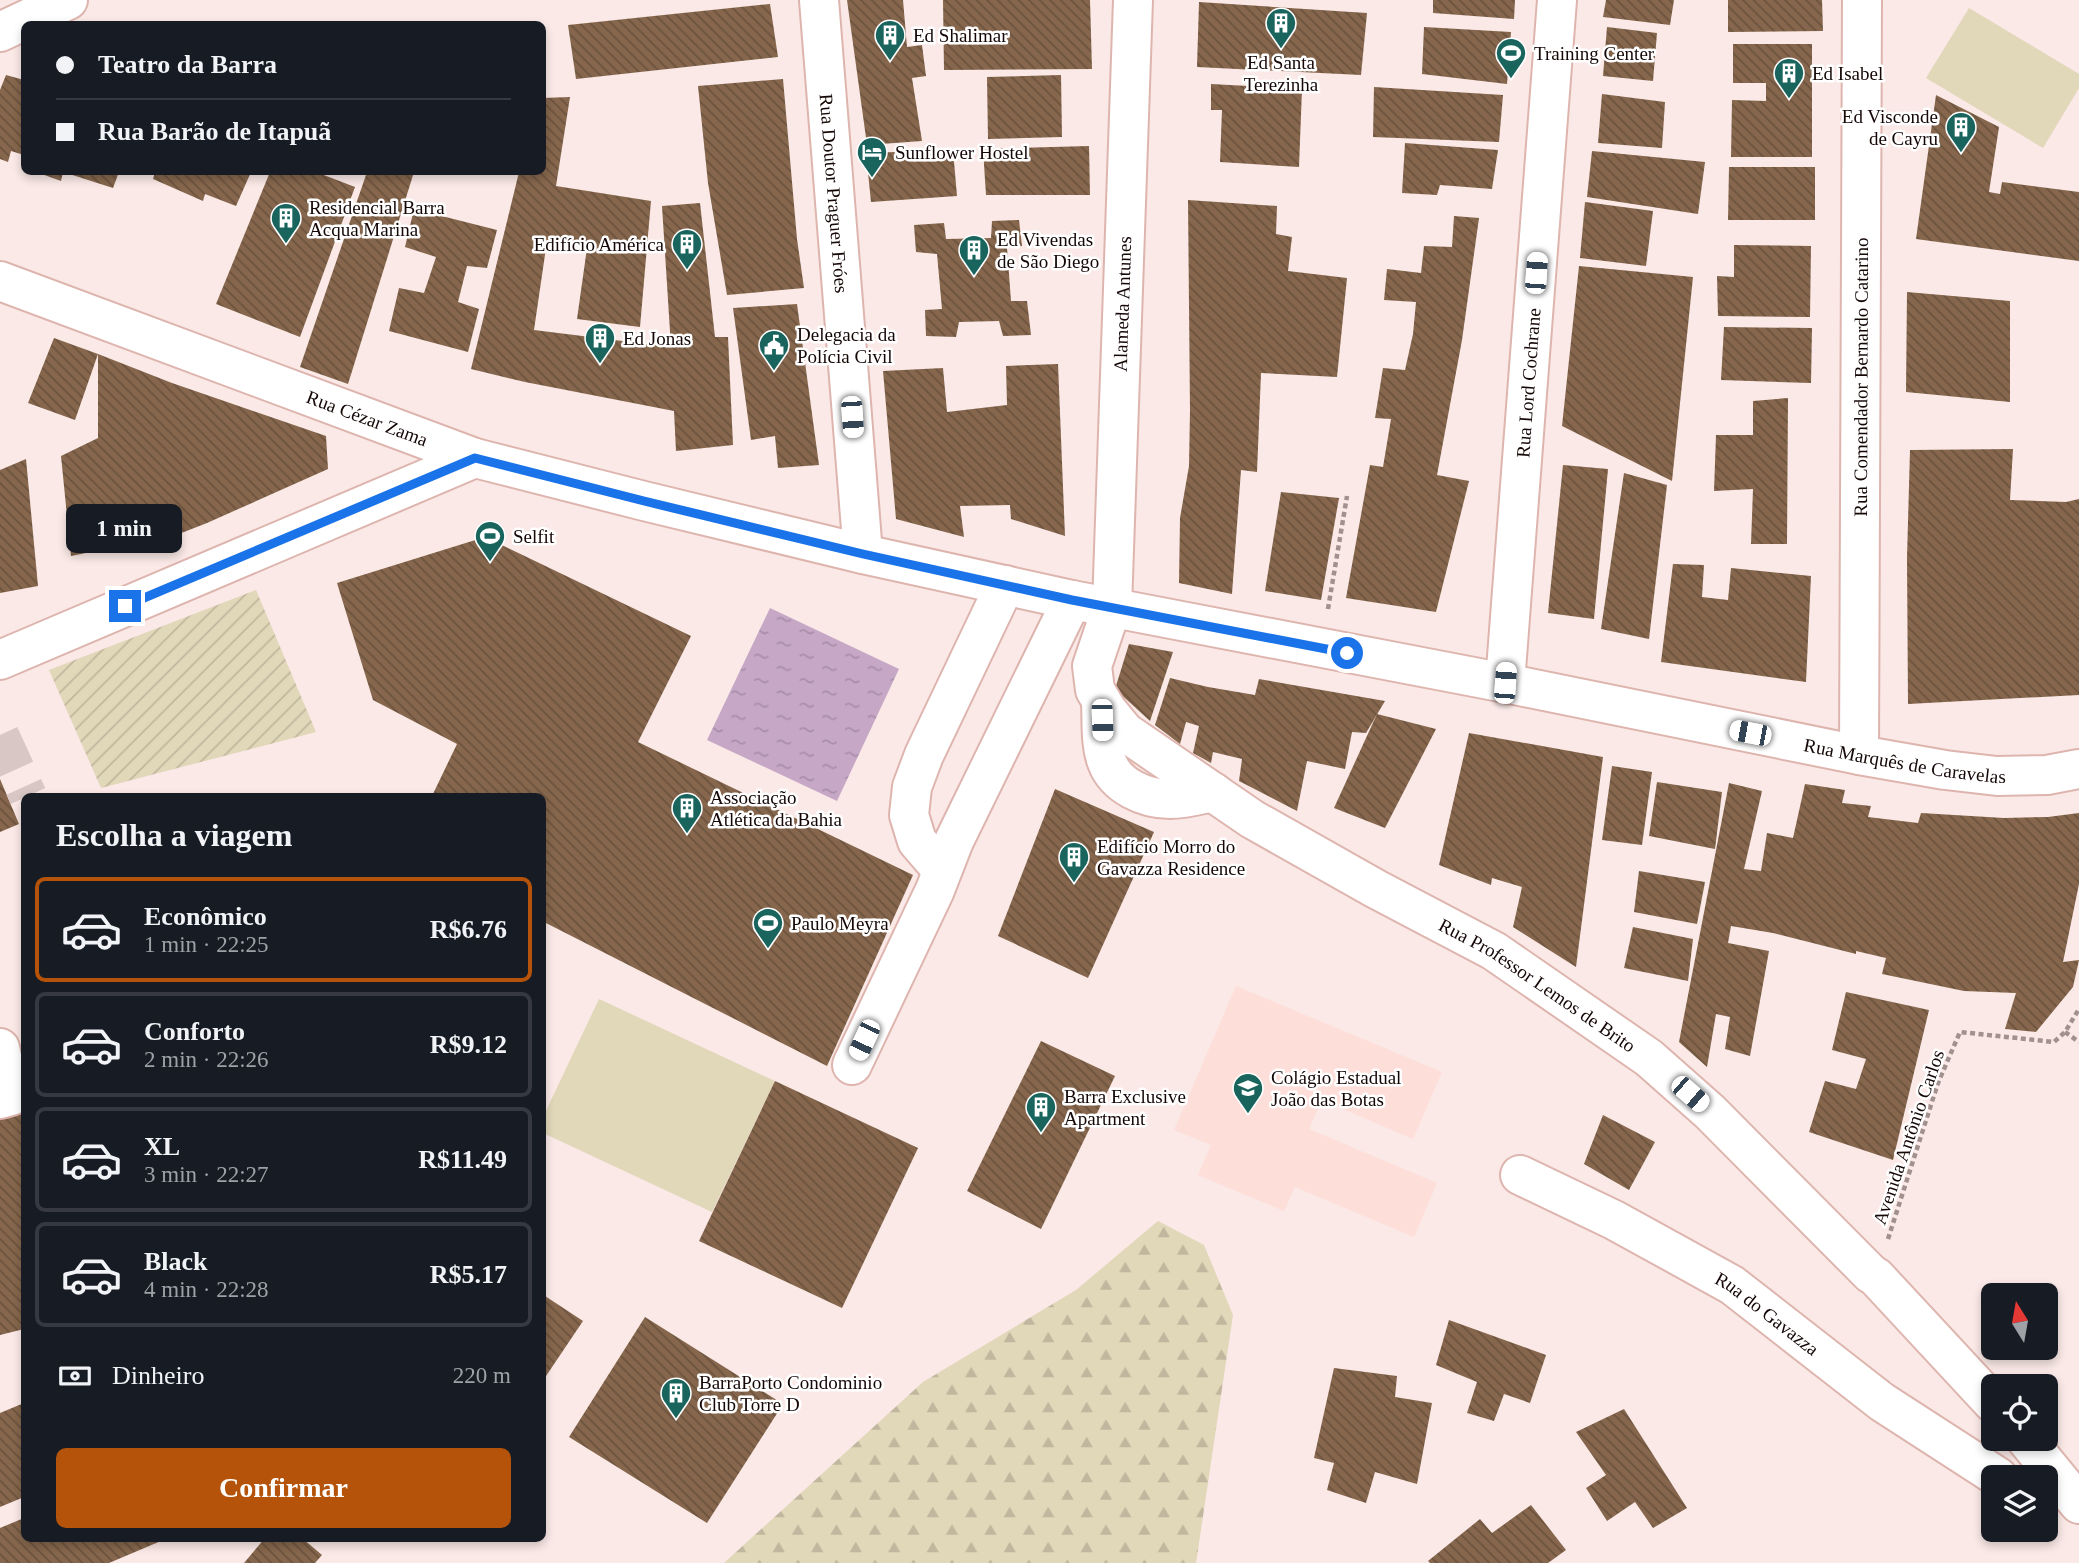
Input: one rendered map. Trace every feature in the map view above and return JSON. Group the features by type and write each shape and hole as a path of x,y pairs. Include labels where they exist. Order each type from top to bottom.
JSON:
{"street":[{"path":"23,21 68,0"},
{"name":"Rua Doutor Praguer Fróes","path":"820,0 863,554"},
{"name":"Alameda Antunes","path":"1112,607 1133,0"},
{"name":"Rua Lord Cochrane","path":"1505,683 1557,0"},
{"name":"Rua Comendador Bernardo Catarino","path":"1859,755 1862,0"},
{"path":"0,32 21,22"},
{"name":"Rua Cézar Zama","path":"0,281 475,458 863,554 1112,607"},
{"path":"0,660 475,458"},
{"path":"942,870 916,841 909,815 912,787 924,755 1005,585"},
{"path":"852,1065 935,890 954,841 1072,600"},
{"name":"Rua Marquês de Caravelas","path":"1112,607 1859,755 1997,776 2047,775 2079,769"},
{"name":"Rua Professor Lemos de Brito","path":"1112,607 1093,666 1095,690 1125,732 1264,825 1493,951 1649,1058 1710,1112 1876,1277 1981,1390"},
{"path":"0,1048 11,1096 0,1099"},
{"name":"Rua do Gavazza","path":"1520,1175 1614,1220 1732,1285 1882,1402 1981,1466"},
{"path":"2036,1451 2079,1504"},
{"path":"2058,1513 2079,1525"}],"path":[{"path":"1321,648 1347,496"},
{"path":"2079,1009 2065,1032 2079,1042"},
{"name":"Avenida Antônio Carlos","path":"1876,1277 1938,1083 1960,1032 2054,1042 2065,1032"}],"shaded area":[{"name":"Colágio Estadual João das Botas","path":"1236,986 1442,1072 1413,1139 1322,1100 1309,1129 1437,1183 1414,1237 1295,1187 1284,1211 1198,1175 1211,1145 1174,1130"}],"green space":[{"path":"1969,8 2079,74 2079,88 2043,148 1926,78"},
{"path":"256,590 316,732 101,788 49,670"},
{"path":"599,999 775,1081 712,1212 546,1134 546,1111"},
{"path":"1158,1221 1204,1245 1233,1315 1196,1563 724,1563 923,1382 1076,1290"}],"water":[{"path":"770,608 899,669 837,801 707,740"}],"building":[{"name":"Ed Shalimar","path":"847,0 903,0 907,47 922,45 926,76 912,78 922,141 867,145"},
{"path":"943,0 1090,0 1092,69 944,70"},
{"path":"1433,0 1515,0 1514,19 1433,13"},
{"path":"1606,0 1674,0 1670,25 1603,17"},
{"path":"1728,0 1822,0 1823,31 1728,32"},
{"name":"Ed Santa Terezinha","path":"1199,2 1367,13 1361,75 1197,67"},
{"path":"770,4 778,57 576,79 568,25"},
{"path":"1424,27 1511,32 1507,84 1422,74"},
{"path":"1607,27 1657,33 1653,81 1603,76"},
{"name":"Ed Isabel","path":"1733,44 1812,44 1812,157 1731,157 1732,100 1766,101 1766,83 1733,83"},
{"path":"6,75 21,79 21,154 11,151 8,162 0,159 0,90"},
{"path":"1061,75 1062,137 988,139 987,77"},
{"path":"783,79 804,288 727,295 708,183 698,86"},
{"path":"1211,84 1302,89 1299,167 1220,162 1222,110 1211,110"},
{"path":"1374,87 1503,95 1499,142 1373,137"},
{"path":"1602,94 1665,102 1662,148 1598,143"},
{"name":"Ed Visconde de Cayru","path":"1936,95 1999,127 1989,192 2000,194 2002,182 2079,192 2079,261 1916,239"},
{"path":"570,97 556,186 651,201 640,327 577,319 587,248 547,241 534,330 671,347 662,206 700,203 715,337 728,337 733,445 676,451 674,411 471,369 518,175 546,175 546,98"},
{"path":"1405,143 1498,150 1492,189 1440,185 1437,195 1402,193"},
{"path":"1089,146 1090,195 986,195 983,149"},
{"path":"953,150 957,196 871,202 866,153"},
{"path":"1592,151 1705,162 1698,214 1587,197"},
{"path":"1729,167 1815,167 1815,220 1728,220"},
{"path":"44,175 62,175 61,181"},
{"path":"72,175 118,175 113,188"},
{"path":"154,175 250,175 236,206 205,194 203,201 153,179"},
{"name":"Residencial Barra Acqua Marina","path":"269,175 324,175 355,187 300,337 216,304"},
{"path":"366,175 413,175 348,384 300,367"},
{"path":"1188,200 1277,206 1276,234 1292,237 1288,271 1347,278 1337,377 1261,373 1257,472 1241,470 1232,594 1179,583 1180,518 1189,466"},
{"path":"1585,202 1653,211 1646,266 1580,258"},
{"path":"414,209 497,230 487,268 467,266 458,302 479,309 468,352 389,331 399,288 424,293 436,257 405,247"},
{"path":"1454,216 1479,218 1462,340 1437,475 1469,481 1436,612 1346,598 1370,465 1383,467 1391,419 1375,418 1383,368 1405,370 1413,334 1416,302 1384,300 1387,269 1421,273 1424,246 1452,247"},
{"name":"Ed Vivendas de São Diego","path":"1019,220 1022,246 1007,248 1011,301 1027,301 1031,335 1003,336 999,321 959,322 956,337 926,336 925,310 942,309 937,254 916,252 914,225 944,223 946,239 991,238 992,221"},
{"path":"1734,245 1811,246 1810,317 1718,316 1717,276 1734,277"},
{"path":"1579,266 1693,277 1672,481 1562,426"},
{"path":"1907,292 2010,301 2010,402 1906,392"},
{"name":"Delegacia da Polícia Civil","path":"797,304 819,465 778,468 775,436 751,440 733,308"},
{"path":"1724,327 1812,328 1811,383 1721,380"},
{"path":"54,338 98,354 75,420 28,403"},
{"path":"98,354 172,383 326,436 328,469 207,523 143,548 106,549 71,556 61,456 98,438"},
{"path":"1058,364 1065,536 1011,519 1010,505 960,506 964,537 896,519 883,371 943,368 947,412 1007,405 1006,366"},
{"path":"1788,398 1787,544 1751,544 1753,489 1714,491 1716,435 1753,435 1753,401"},
{"path":"2013,449 2010,500 2066,502 2079,499 2079,695 1908,704 1907,558 1910,450"},
{"path":"26,459 38,586 0,593 0,470"},
{"path":"1563,465 1608,469 1594,619 1548,613"},
{"path":"1624,473 1667,485 1649,639 1601,629"},
{"path":"1281,492 1339,498 1321,600 1265,591"},
{"name":"Associação Atlética da Bahia","path":"485,537 691,636 638,742 913,875 827,1066 546,923 546,793 433,793 457,744 373,700 337,583"},
{"path":"1673,564 1704,565 1702,597 1728,600 1731,568 1811,576 1806,682 1661,662"},
{"path":"1129,644 1173,652 1150,721 1115,689"},
{"path":"1170,678 1255,695 1259,679 1385,701 1366,733 1352,732 1345,769 1307,761 1297,811 1239,781 1242,759 1213,752 1211,763 1193,753 1199,726 1186,722 1180,744 1155,725"},
{"path":"1377,714 1436,729 1385,828 1334,808"},
{"path":"1469,733 1603,757 1576,967 1513,927 1522,887 1492,878 1491,885 1439,865"},
{"path":"1612,766 1652,772 1642,845 1602,840"},
{"path":"0,779 19,824 0,832"},
{"path":"1657,782 1722,792 1715,849 1649,836"},
{"path":"1729,783 1762,791 1744,869 1761,871 1767,833 1793,838 1805,784 1845,790 1842,803 1871,806 1868,817 1918,823 1921,813 2004,818 2079,813 2079,884 2063,962 2079,960 2073,987 2036,1032 2005,1029 2016,993 1964,991 1882,974 1886,958 1856,951 1856,954 1773,933 1731,926 1728,943 1769,951 1750,1056 1725,1049 1730,1017 1716,1014 1707,1067 1679,1042"},
{"name":"Edifício Morro do Gavazza Residence","path":"1055,789 1154,832 1088,978 998,936"},
{"path":"1639,871 1705,882 1697,924 1634,912"},
{"path":"1633,927 1693,939 1688,981 1624,968"},
{"path":"1846,992 1929,1010 1893,1160 1809,1132 1825,1081 1856,1089 1866,1059 1832,1050"},
{"name":"Barra Exclusive Apartment","path":"1041,1041 1115,1076 1041,1229 967,1191"},
{"path":"775,1081 918,1148 842,1308 699,1241"},
{"path":"21,1106 21,1330 0,1335 0,1110"},
{"path":"1603,1115 1655,1142 1629,1190 1584,1164"},
{"path":"546,1297 583,1321 546,1376"},
{"name":"BarraPorto Condominio Club Torre D","path":"645,1317 783,1404 707,1523 569,1437"},
{"path":"1449,1320 1546,1355 1530,1403 1504,1394 1494,1421 1467,1413 1477,1382 1436,1365"},
{"path":"1334,1368 1397,1376 1395,1397 1432,1403 1417,1484 1375,1472 1366,1503 1327,1490 1334,1463 1314,1458"},
{"path":"21,1404 21,1498 0,1507 0,1413"},
{"path":"1624,1409 1687,1508 1653,1528 1635,1502 1607,1521 1586,1488 1606,1475 1576,1432"},
{"path":"1531,1505 1566,1550 1548,1563 1428,1561 1480,1519 1492,1533"},
{"path":"21,1519 21,1542 159,1542 109,1563 0,1563 0,1528"},
{"path":"262,1542 307,1542 322,1555 315,1563 244,1563"}],"tunnel":[{"path":"0,735 27,793"}],"place":[{"name":"Ed Santa Terezinha","path":"1281,50"},
{"name":"Ed Shalimar","path":"890,62"},
{"name":"Training Center","path":"1511,80"},
{"name":"Ed Isabel","path":"1789,100"},
{"name":"Ed Visconde de Cayru","path":"1961,154"},
{"name":"Sunflower Hostel","path":"872,179"},
{"name":"Residencial Barra Acqua Marina","path":"286,245"},
{"name":"Edifício América","path":"687,271"},
{"name":"Ed Vivendas de São Diego","path":"974,277"},
{"name":"Ed Jonas","path":"600,365"},
{"name":"Delegacia da Polícia Civil","path":"774,372"},
{"name":"Selfit","path":"490,563"},
{"name":"Associação Atlética da Bahia","path":"687,835"},
{"name":"Edifício Morro do Gavazza Residence","path":"1074,884"},
{"name":"Paulo Meyra","path":"768,950"},
{"name":"Colágio Estadual João das Botas","path":"1248,1115"},
{"name":"Barra Exclusive Apartment","path":"1041,1134"},
{"name":"BarraPorto Condominio Club Torre D","path":"676,1420"}],"route":[{"path":"125,606 475,458 863,554 1072,600 1347,653"}]}
